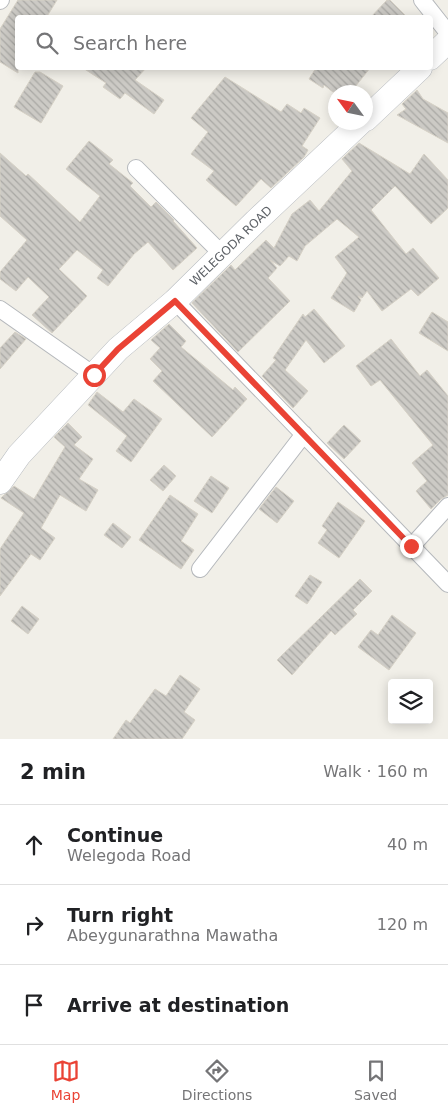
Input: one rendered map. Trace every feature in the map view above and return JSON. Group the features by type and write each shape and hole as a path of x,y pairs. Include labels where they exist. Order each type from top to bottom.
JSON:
{"street":[{"path":"422,0 448,34"},
{"path":"433,55 448,41"},
{"path":"373,112 418,70"},
{"name":"WELEGODA ROAD","path":"0,482 19,455 118,349 175,301 353,130"},
{"path":"136,168 222,254"},
{"path":"175,301 448,584"},
{"path":"0,309 94,375"},
{"path":"200,569 304,434"},
{"path":"411,546 448,506"}],"building":[{"path":"18,0 57,0 48,15 15,15 15,70 18,70 18,73 0,62 0,29"},
{"path":"387,0 390,0 405,15 373,15"},
{"path":"86,70 144,70 135,80 164,100 154,114 125,93 120,99 103,87 106,83"},
{"path":"315,70 368,70 357,85 328,85 328,88 324,85 323,88 309,79"},
{"path":"35,72 40,72 63,86 41,123 14,107"},
{"path":"225,77 281,112 287,104 301,113 304,108 320,118 302,146 308,150 304,157 271,188 261,179 236,206 206,180 214,171 191,154 208,132 191,118"},
{"path":"417,90 423,99 448,113 448,143 397,115 406,109 402,104"},
{"path":"89,141 113,160 109,164 133,183 130,186 151,207 156,202 197,248 173,270 148,242 134,254 108,286 97,278 103,270 77,250 59,269 87,296 52,333 32,315 49,297 28,277 16,291 0,279 0,272 27,240 0,216 0,153 26,176 28,174 80,222 100,196 66,169"},
{"path":"359,143 410,174 424,154 448,180 448,208 431,224 395,186 371,210 406,254 413,248 439,278 418,296 411,289 382,311 367,291 362,298 358,296 361,300 354,312 331,298 347,273 335,257 359,237 337,219 305,246 297,261 289,256 280,266 270,260 277,268 268,278 290,301 238,352 192,303 231,265 235,270 266,240 274,248 292,214 310,200 319,211 352,171 342,159"},
{"path":"314,309 345,346 324,363 306,340 285,370 308,391 293,408 262,376 276,360 273,358 303,314 305,317"},
{"path":"432,312 448,322 448,351 419,333"},
{"path":"169,324 186,341 181,347 233,390 235,387 247,399 212,437 153,381 162,371 150,359 160,348 151,340"},
{"path":"15,332 26,339 0,369 0,348"},
{"path":"391,339 420,376 427,370 448,396 448,495 431,509 416,491 427,481 412,463 433,445 380,380 371,386 356,366"},
{"path":"97,392 123,412 134,399 162,419 131,462 116,451 127,436 88,405"},
{"path":"68,423 82,437 74,445 93,459 79,479 98,490 86,511 60,495 41,528 55,538 40,560 31,554 0,596 0,549 24,513 1,498 14,486 34,499 65,447 54,437"},
{"path":"344,425 361,441 344,459 327,443"},
{"path":"164,465 176,476 163,491 150,480"},
{"path":"211,476 229,488 212,513 194,501"},
{"path":"276,487 294,501 277,523 259,509"},
{"path":"170,495 198,514 181,541 194,550 181,569 139,540"},
{"path":"338,502 365,521 339,558 318,543 327,530 322,526"},
{"path":"113,523 131,537 122,548 104,535"},
{"path":"310,575 322,582 307,604 295,596"},
{"path":"360,579 372,591 353,610 357,614 335,635 331,631 292,675 277,660"},
{"path":"22,606 39,619 28,634 11,621"},
{"path":"392,615 416,633 389,670 358,647 371,630 378,635"},
{"path":"180,675 200,689 184,712 195,720 182,739 113,739 126,720 130,723 155,689 166,696"}],"route":[{"path":"94,375 118,349 175,301 411,546"}]}
